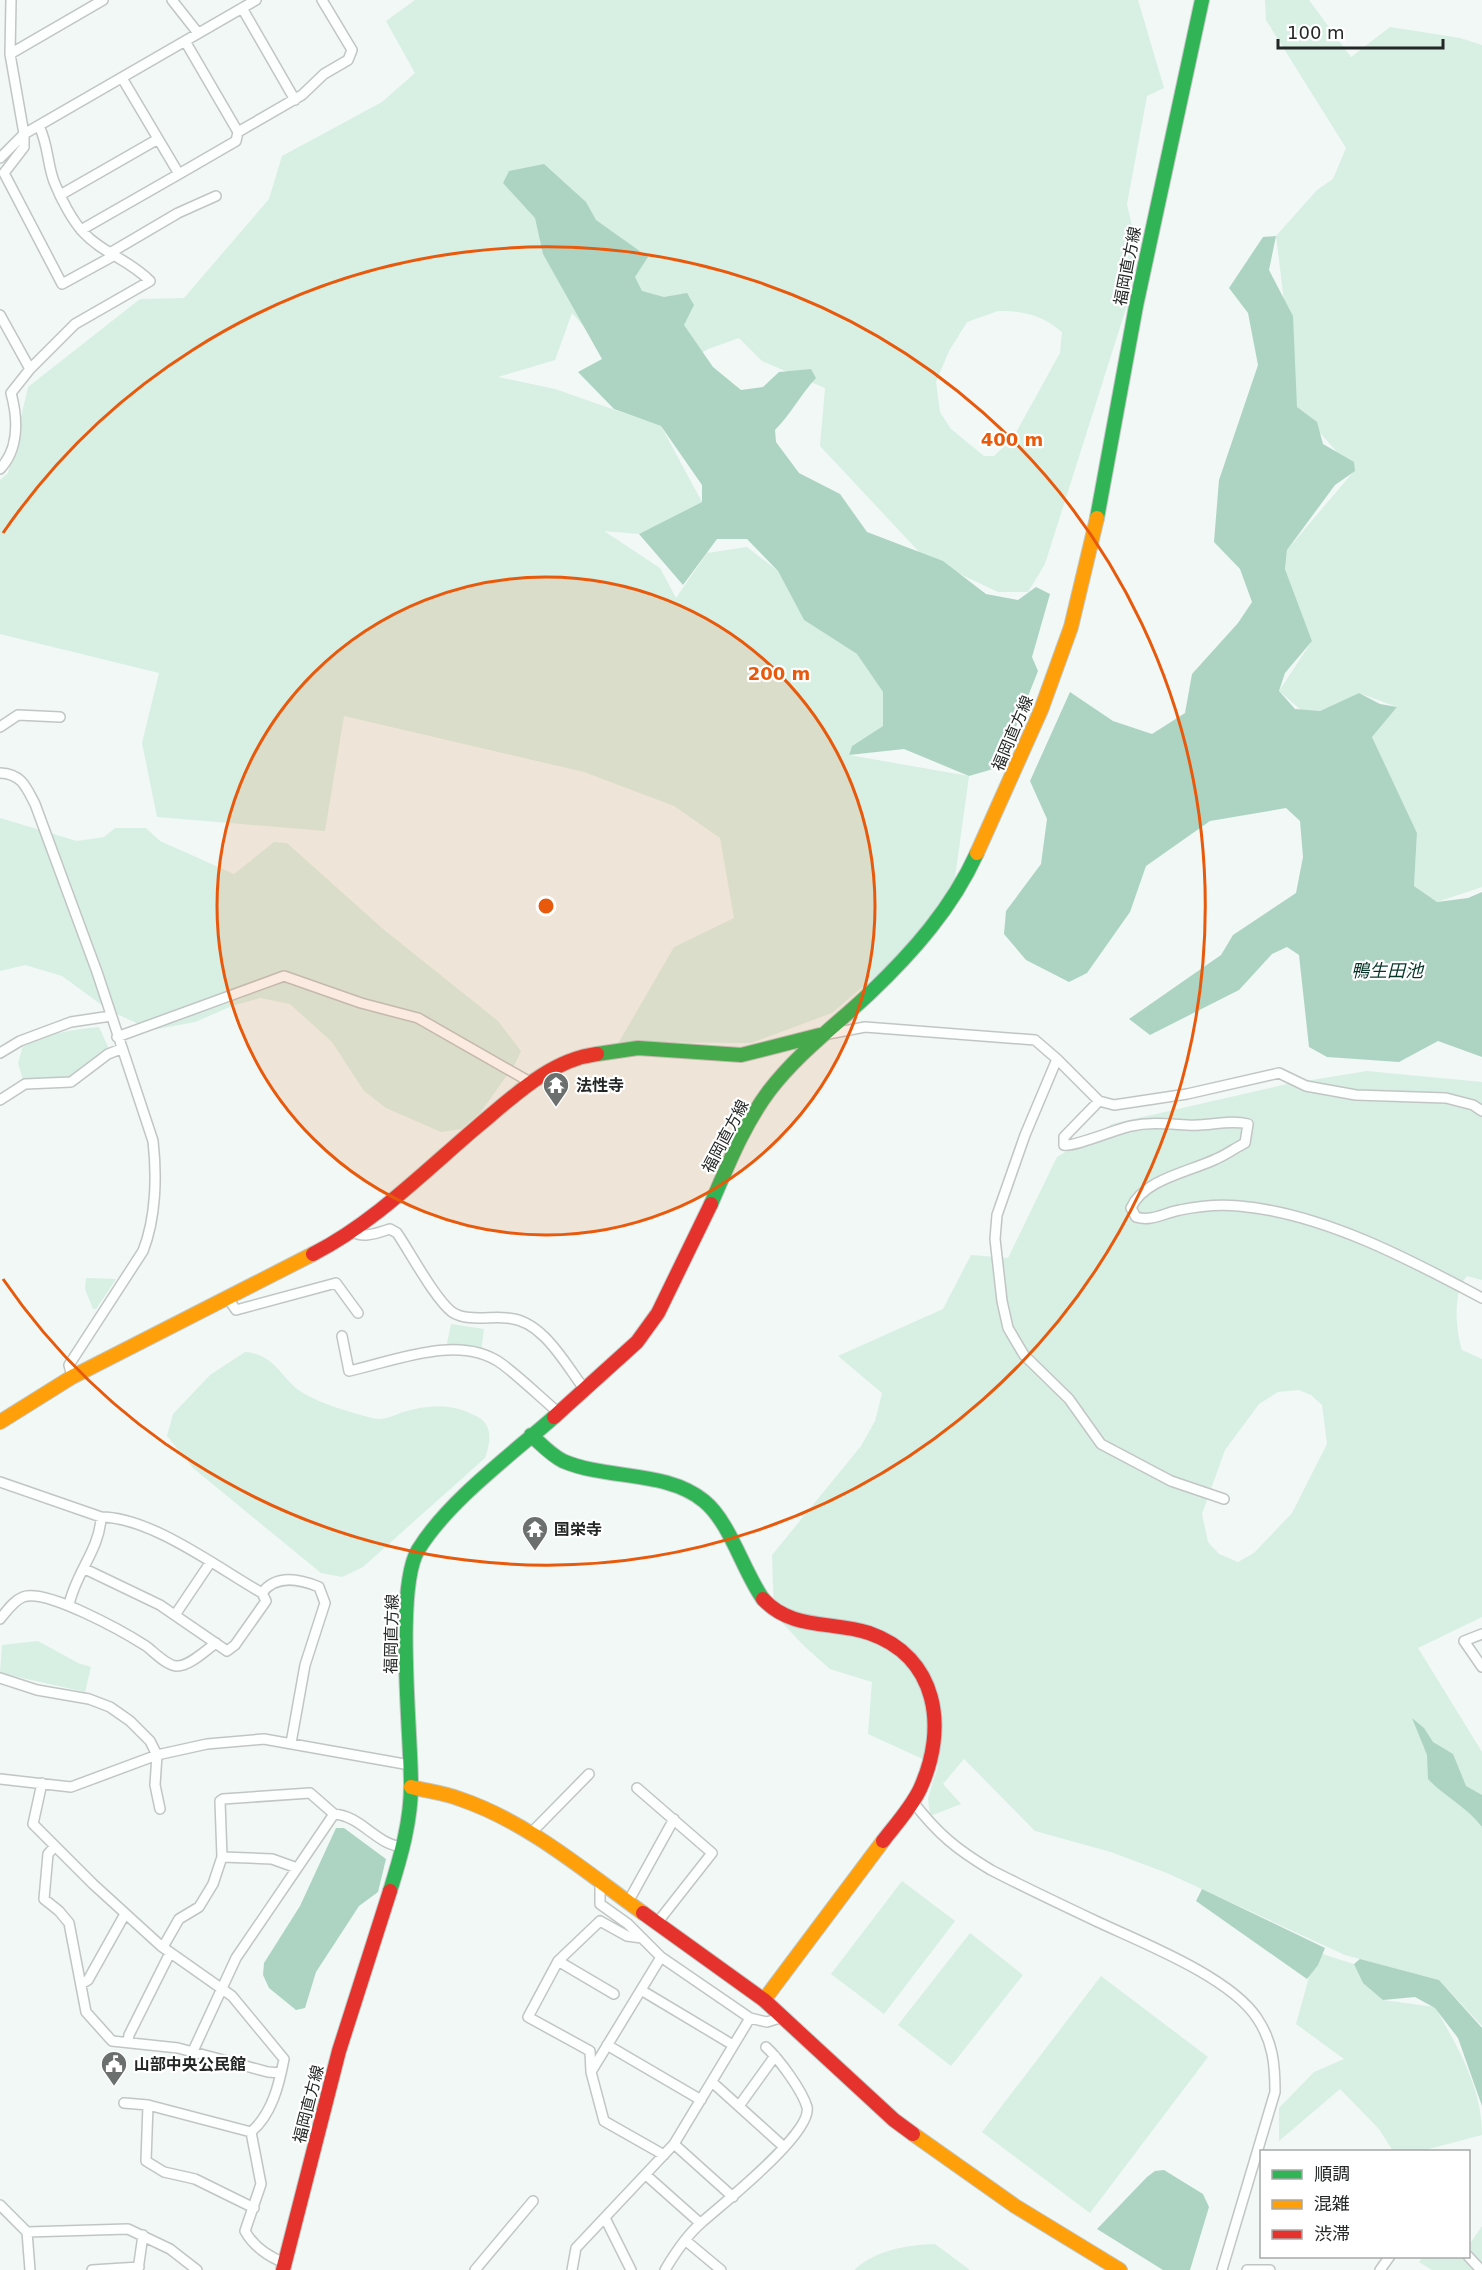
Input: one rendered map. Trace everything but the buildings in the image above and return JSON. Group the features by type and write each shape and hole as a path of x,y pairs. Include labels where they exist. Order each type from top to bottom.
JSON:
{"street":[{"path":"11,0 10,54 24,134 24,147 4,173 62,284 178,213 216,196"},
{"path":"10,54 103,0"},
{"path":"172,0 198,33"},
{"path":"0,158 24,134 256,0"},
{"path":"238,132 296,99 324,74 348,60 352,50 322,0"},
{"name":"福岡直方線","path":"284,2266 339,2051 404,1847 411,1787 406,1597 417,1552 443,1517 531,1435 559,1413 637,1342 658,1313 690,1250 748,1120 770,1090 820,1035 869,994 922,942 947,906 972,863 1058,666 1071,627 1098,515 1153,220 1202,0"},
{"path":"242,9 296,99"},
{"path":"81,230 236,141 238,132 185,41"},
{"path":"122,78 179,174"},
{"path":"0,469 9,459 15,434 16,410 11,393 30,369 75,324 150,281 140,270 96,245 81,230 54,183 47,142 39,126"},
{"path":"62,194 158,140"},
{"path":"0,315 30,369"},
{"path":"0,727 18,715 60,717"},
{"path":"0,773 11,774 24,782 35,804 97,972 153,1141 156,1169 148,1238 143,1251 69,1365 72,1377"},
{"path":"117,1037 284,976 360,1003 418,1018 530,1082"},
{"path":"0,1053 20,1041 71,1022 111,1016"},
{"path":"0,1422 72,1377 296,1264 351,1231 530,1082 564,1063 587,1054 638,1048 741,1055 820,1035 865,1027 1035,1040 1099,1101 1114,1106 1187,1094 1279,1073 1306,1086 1356,1095 1446,1098 1473,1105 1482,1111"},
{"path":"0,1100 25,1084 71,1082 108,1054 121,1049"},
{"path":"1057,1059 1025,1135 997,1215 995,1239 1002,1301 1008,1328 1024,1355 1070,1399 1101,1444 1171,1481 1224,1499"},
{"path":"1099,1101 1064,1137 1064,1145 1070,1146 1133,1126 1174,1123 1188,1126 1233,1120 1248,1124 1245,1143 1217,1159 1164,1179 1136,1197 1131,1208 1136,1217 1145,1220 1177,1210 1215,1205 1282,1212 1350,1234 1482,1298"},
{"path":"351,1231 357,1235 371,1235 390,1229 397,1233 440,1299 453,1312 469,1317 509,1317 537,1329 585,1389"},
{"path":"227,1297 236,1310 336,1283 346,1293 358,1312"},
{"path":"342,1336 349,1371 433,1352 457,1350 479,1353 501,1363 559,1413"},
{"path":"531,1435 562,1461 602,1474 683,1489 706,1501 773,1610 798,1621 870,1633 897,1645 916,1662 927,1682 932,1701 935,1736 927,1777 913,1802 764,2000"},
{"path":"0,1482 101,1517 116,1517 170,1538 262,1593 266,1601 235,1645 227,1651 160,1605 85,1569"},
{"path":"69,1605 71,1593 85,1569 101,1529 101,1517"},
{"path":"175,1615 210,1563"},
{"path":"262,1593 280,1580 291,1580 319,1587 325,1603 305,1665 291,1743"},
{"path":"0,1619 12,1605 25,1596 44,1597 69,1605 133,1638 174,1666 183,1665 216,1643"},
{"path":"1482,1634 1464,1641 1482,1667"},
{"path":"0,1678 37,1690 89,1699 110,1707 143,1734 157,1755 155,1785 160,1809"},
{"path":"0,1779 71,1787 157,1755 207,1744 253,1740 291,1743 410,1765"},
{"path":"530,1834 589,1774"},
{"path":"42,1783 33,1824 125,1914 166,1950 232,1996 280,2052 284,2059 276,2094 258,2126 251,2132"},
{"path":"411,1787 459,1797 490,1811 530,1834 600,1881 764,2000 894,2120 1015,2206 1120,2270"},
{"path":"638,1788 712,1853 657,1923"},
{"path":"129,2042 129,2035 179,1919 199,1907 206,1898 222,1857 220,1801 223,1798 309,1793 334,1814 353,1819 393,1846 404,1847"},
{"path":"913,1802 937,1833 965,1855 991,1870 1177,1959 1234,1994 1256,2016 1268,2037 1275,2061 1275,2092 1222,2270"},
{"path":"193,2050 236,1958 334,1814"},
{"path":"628,1902 674,1819"},
{"path":"56,1846 48,1854 44,1899 69,1923 86,2012 112,2041 193,2050 268,2072 281,2073"},
{"path":"222,1857 272,1859 297,1868"},
{"path":"600,1881 600,1904 642,1938 661,1957 750,2018 766,2022 783,2017"},
{"path":"81,1984 88,1980 125,1914"},
{"path":"642,1938 627,1936 600,1921 558,1961 528,2017 590,2052 588,2062 603,2121 664,2155"},
{"path":"591,2072 661,1957"},
{"path":"558,1961 614,1994"},
{"path":"641,1990 733,2045"},
{"path":"572,2270 576,2248 606,2220 674,2144 750,2018"},
{"path":"607,2045 701,2100"},
{"path":"665,2270 685,2240 700,2223 733,2197 784,2147 806,2118 807,2107 775,2056 766,2047"},
{"path":"739,2106 775,2056"},
{"path":"712,2082 784,2147"},
{"path":"123,2103 148,2104 251,2132"},
{"path":"148,2104 146,2161 164,2172 195,2179 254,2208"},
{"path":"251,2132 261,2184 245,2231 272,2258 284,2266"},
{"path":"674,2144 733,2197"},
{"path":"646,2175 700,2223"},
{"path":"475,2270 533,2201"},
{"path":"0,2205 27,2232 30,2270"},
{"path":"606,2220 631,2270"},
{"path":"27,2232 128,2229 170,2249 197,2270"},
{"path":"92,2270 138,2269 143,2235"},
{"path":"685,2240 721,2270"},
{"path":"1470,2258 1481,2270"},
{"path":"1247,2270 1270,2270"}],"shaded area":[{"path":"415,0 1138,0 1164,88 1147,96 1127,204 1136,245 1128,302 1045,564 1028,592 998,592 924,557 820,446 825,388 762,361 739,338 708,349 672,372 622,371 572,313 555,360 498,377 555,389 661,426 702,502 639,534 604,531 660,568 676,598 707,553 747,547 778,571 804,620 857,654 883,692 883,726 852,746 849,755 969,776 954,885 905,951 832,1013 751,1043 619,1042 674,947 734,918 720,838 674,806 584,772 344,716 325,831 157,817 142,743 159,673 0,634 0,480 8,473 28,387 140,299 184,298 269,199 282,156 382,102 415,73 386,21","holes":["998,311 1040,318 1062,332 1060,353 1013,438 994,456 984,456 951,429 940,412 936,382 949,351 967,322"]},
{"path":"1265,0 1309,0 1351,57 1390,27 1460,38 1482,45 1482,887 1437,902 1414,886 1417,833 1372,737 1397,707 1359,693 1320,711 1301,710 1279,691 1312,641 1285,569 1287,550 1354,471 1297,407 1276,236 1317,190 1333,179 1346,148 1266,20"},
{"path":"0,818 77,841 104,837 115,828 146,828 160,841 234,874 274,842 287,843 383,929 498,1021 521,1051 515,1064 480,1113 461,1129 441,1132 386,1108 364,1091 332,1042 290,1004 260,998 232,1006 195,1022 152,1030 110,1011 62,976 25,965 0,971"},
{"path":"99,1027 109,1049 87,1062 71,1078 23,1080 18,1063 23,1046 60,1033"},
{"path":"1367,1071 1482,1082 1482,1280 1467,1276 1459,1292 1457,1312 1462,1350 1482,1359 1482,1617 1418,1648 1482,1752 1482,1796 1473,1815 1482,1827 1482,2026 1439,1980 1345,1955 1167,1873 1111,1852 1035,1831 964,1759 943,1784 961,1804 930,1816 928,1798 938,1766 868,1734 872,1682 830,1669 804,1646 774,1614 772,1555 861,1446 875,1421 882,1393 838,1356 943,1309 971,1255 1008,1258 1057,1157 1112,1124 1287,1084","holes":["1299,1390 1311,1395 1322,1405 1327,1444 1292,1513 1254,1553 1238,1562 1219,1554 1208,1542 1202,1514 1225,1450 1259,1404 1278,1392"]},
{"path":"86,1278 116,1279 96,1309 93,1309 85,1289"},
{"path":"451,1324 484,1329 481,1351 446,1348"},
{"path":"245,1352 264,1358 303,1393 328,1405 363,1416 384,1418 432,1406 450,1407 469,1412 483,1421 489,1430 485,1458 363,1567 342,1577 321,1573 193,1468 167,1436 173,1414 210,1375"},
{"path":"38,1641 78,1663 91,1667 85,1692 0,1673 2,1645"},
{"path":"902,1881 955,1921 884,2014 831,1974"},
{"path":"970,1933 1023,1975 951,2066 898,2025"},
{"path":"1316,1952 1360,1966 1383,2000 1435,2007 1460,2053 1473,2084 1481,2117 1482,2135 1425,2150 1392,2150 1379,2129 1340,2089 1279,2141 1279,2108 1314,2072 1344,2059 1296,2024"},
{"path":"1101,1976 1208,2057 1090,2213 982,2132"},
{"path":"1482,2226 1482,2270 1432,2270 1419,2262 1422,2258 1470,2258 1470,2244"},
{"path":"935,2244 970,2270 854,2270 882,2253"}],"water":[{"path":"544,164 586,202 596,220 648,257 635,277 642,291 664,297 687,293 694,305 684,325 713,367 741,390 763,387 779,372 811,369 816,378 775,430 776,442 799,473 840,494 867,532 943,561 986,594 1018,600 1036,587 1050,594 1032,657 1038,671 1000,767 969,776 904,749 849,755 852,746 883,726 883,692 857,654 804,620 778,571 747,539 717,539 683,585 639,534 702,502 702,485 661,426 614,409 578,372 602,359 543,254 535,218 503,183 509,171"},
{"name":"鴨生田池","path":"1276,236 1269,270 1293,316 1297,407 1317,422 1323,444 1354,462 1355,471 1335,485 1287,550 1285,569 1312,641 1285,673 1279,691 1295,709 1320,711 1359,693 1380,704 1397,707 1372,737 1417,833 1414,886 1437,902 1468,898 1482,892 1482,1057 1438,1041 1399,1062 1327,1057 1309,1047 1299,955 1287,947 1272,954 1239,990 1150,1035 1129,1019 1221,955 1233,935 1296,893 1303,857 1300,821 1286,808 1210,821 1146,866 1130,912 1087,973 1069,982 1026,960 1004,934 1006,911 1041,864 1047,819 1030,781 1070,692 1113,721 1152,734 1185,713 1192,674 1238,623 1252,602 1240,569 1214,542 1219,480 1258,365 1248,313 1229,288 1263,237"},
{"path":"1412,1718 1424,1728 1433,1742 1453,1754 1466,1786 1482,1795 1482,1827 1428,1779 1427,1755"},
{"path":"336,1828 344,1828 386,1859 378,1892 359,1906 316,1972 305,2008 296,2010 269,1988 263,1975 264,1963 300,1906"},
{"path":"1202,1889 1325,1948 1318,1965 1307,1979 1196,1901"},
{"path":"1360,1959 1439,1980 1482,2028 1482,2106 1458,2038 1435,2008 1415,1997 1383,2000 1363,1983 1354,1964"},
{"path":"1164,2170 1203,2194 1209,2207 1190,2270 1163,2270 1097,2229 1147,2177 1155,2171"}],"traffic: fast":[{"path":"1097,518 1136,306 1202,0"},
{"path":"711,1204 744,1132 769,1091 804,1052 870,993 916,945 956,892 977,853"},
{"path":"597,1054 638,1048 741,1055 820,1035"},
{"path":"390,1891 405,1838 411,1798 406,1663 407,1596 411,1569 418,1550 446,1514 481,1479 554,1417"},
{"path":"531,1435 550,1453 563,1461 598,1471 672,1484 704,1501 729,1534 763,1599"}],"traffic: slow":[{"path":"977,853 1041,710 1071,627 1097,518"},
{"path":"0,1422 72,1377 313,1254"},
{"path":"411,1787 454,1797 485,1809 533,1834 643,1913"},
{"path":"764,2000 883,1841"},
{"path":"913,2134 1015,2206 1120,2270"}],"traffic: jam":[{"path":"313,1254 378,1211 533,1081 564,1064 597,1054"},
{"path":"554,1417 637,1342 658,1313 711,1204"},
{"path":"763,1599 786,1616 813,1623 855,1629 892,1644 910,1659 923,1677 931,1697 934,1719 934,1742 929,1766 916,1796 883,1841"},
{"path":"283,2270 339,2051 390,1891"},
{"path":"643,1913 764,2000 894,2120 913,2134"}],"place":[{"name":"法性寺","path":"556,1108"},
{"name":"国栄寺","path":"535,1552"},
{"name":"山部中央公民館","path":"114,2087"}]}
